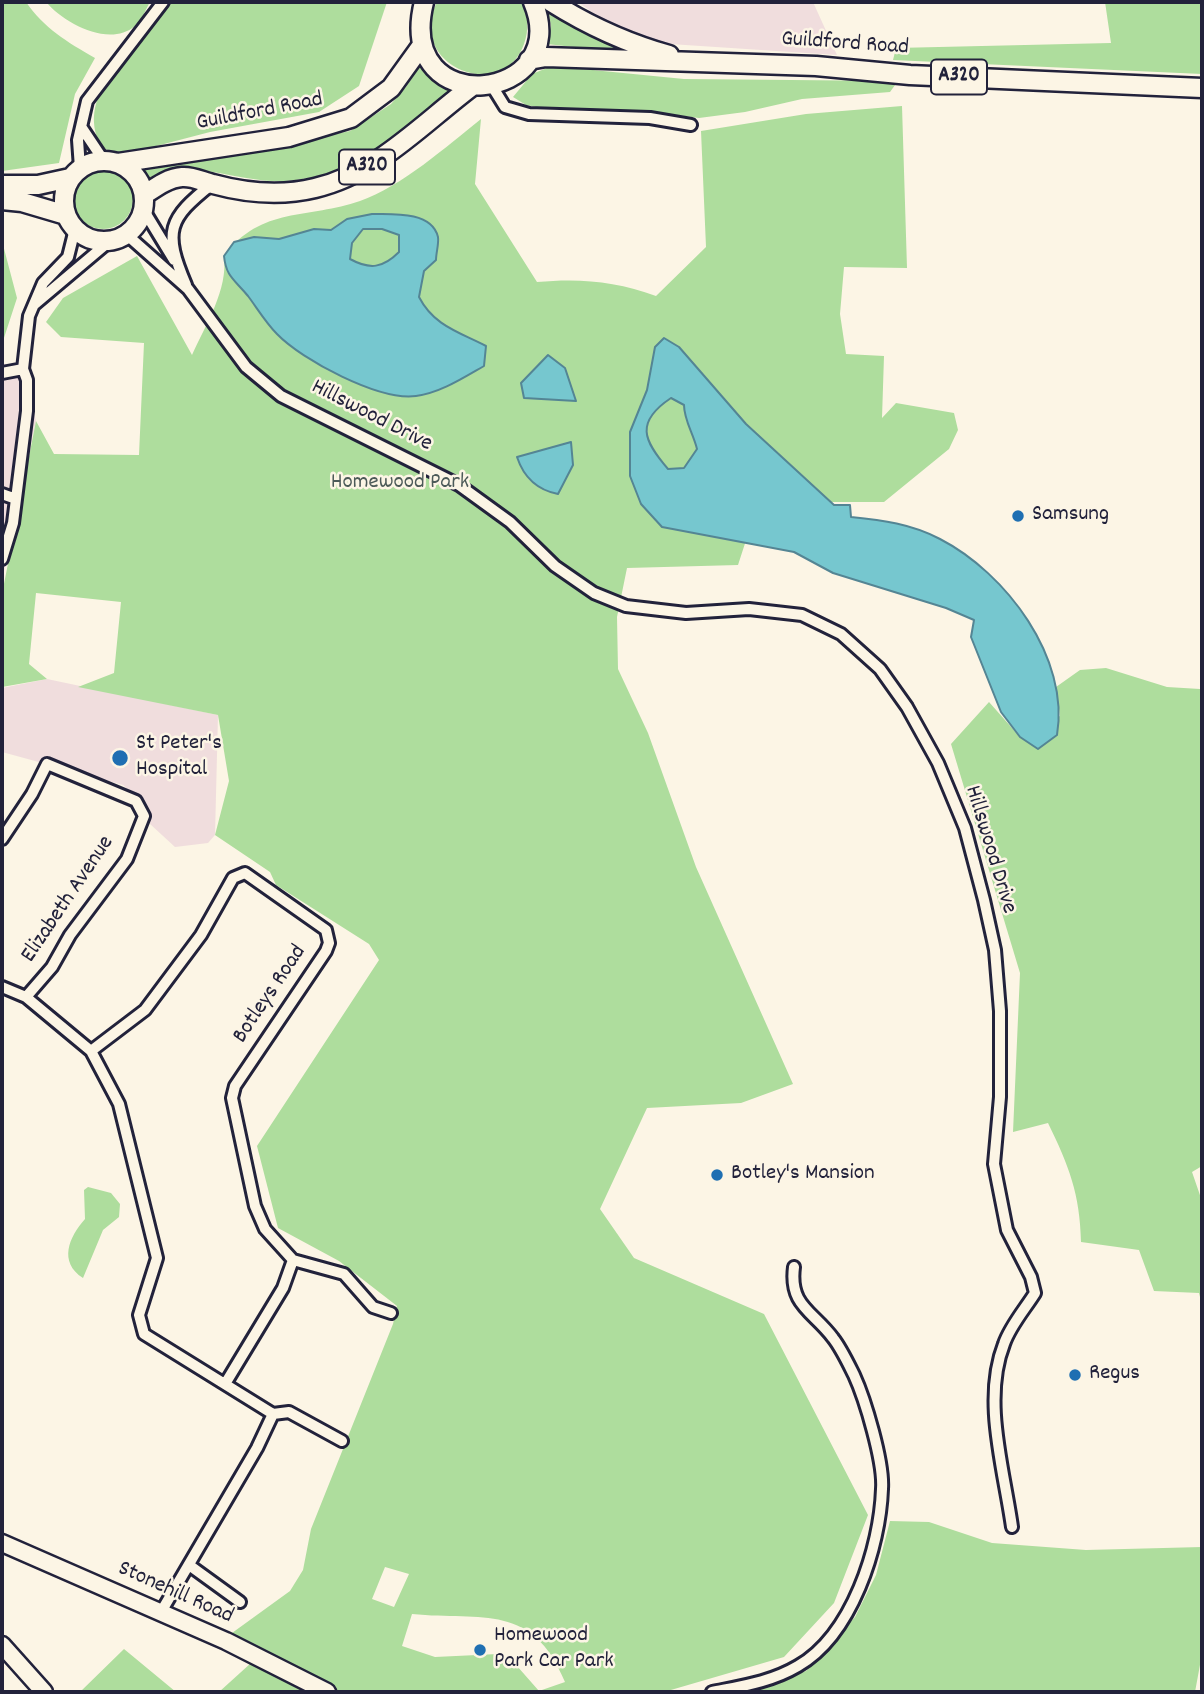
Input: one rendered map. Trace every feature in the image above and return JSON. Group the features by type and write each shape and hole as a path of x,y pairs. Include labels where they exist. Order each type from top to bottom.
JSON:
{"main road":[{"path":"424,2 419,24 422,45 436,68 446,77 471,87 492,86 517,74 529,60 539,34 533,2"},
{"name":"Guildford Road","path":"551,2 582,21 632,44 693,61"},
{"name":"Guildford Road","path":"111,162 289,137 351,118 391,88 422,45"},
{"name":"Guildford Road","path":"529,60 546,57 617,62 693,61 816,66 910,75 1202,88"},
{"name":"A320","path":"119,237 134,227 144,202 168,180 183,177 273,193 313,189 353,176 386,155 471,87"},
{"path":"111,162 134,173 144,202"},
{"name":"A320","path":"2,185 38,185 111,162"},
{"path":"71,222 64,203 75,173"},
{"path":"2,201 22,202 71,222 88,238 119,237"}],"street":[{"path":"75,173 86,101 163,2"},
{"path":"492,86 505,107 529,114 650,118 691,125"},
{"path":"82,128 111,162"},
{"name":"Hillswood Drive","path":"177,264 174,245 176,220 182,207 212,184"},
{"name":"Hillswood Drive","path":"144,202 188,289 246,367 281,396 458,485 510,522 555,566 594,593 626,606 686,613 749,609 802,615 841,634 880,669 907,707 938,763 965,828 995,950 1000,1011 1000,1097 994,1164 1007,1230 1031,1277 1035,1293 1004,1343 996,1373 994,1406 1012,1527"},
{"path":"2,559 16,499 27,411 27,380 23,369 29,316 43,283 68,257 71,222"},
{"path":"35,304 119,237"},
{"name":"Hillswood Drive","path":"119,237 188,289"},
{"path":"2,373 23,369"},
{"path":"2,494 16,499"},
{"name":"Elizabeth Avenue","path":"2,839 32,794 47,764 136,802 144,816 127,859 76,927 52,967 26,998"},
{"name":"Botleys Road","path":"92,1051 145,1010 201,935 233,877 245,873 321,924 328,936 326,951 235,1086 232,1098 255,1206 265,1230 293,1260"},
{"path":"2,986 26,998 92,1051 119,1104 157,1258 139,1324 144,1334 273,1414 289,1412 342,1441"},
{"path":"225,1384 283,1288 293,1260 344,1274 373,1307 391,1313"},
{"path":"712,1692 769,1680 801,1665 835,1631 862,1583 877,1532 883,1486 873,1433 854,1376 833,1338 800,1303 792,1285 794,1267"},
{"path":"161,1612 257,1448 273,1414"},
{"name":"Stonehill Road","path":"2,1544 161,1612 327,1692"},
{"path":"189,1565 240,1602"},
{"path":"2,1645 44,1692"}],"shaded area":[{"path":"578,2 813,2 837,55 655,43 606,22"},
{"path":"2,363 23,369 36,421 2,581"},
{"name":"St Peter's Hospital","path":"47,679 218,715 215,835 208,843 175,847 150,824 144,804 123,785 2,752 2,688"}],"green space":[{"path":"2,2 26,2 57,34 95,58 75,94 59,163 2,171"},
{"path":"46,2 150,2 135,26 124,32 100,34 75,25"},
{"path":"170,2 387,2 359,86 319,112 210,132 141,150 117,153 102,148 95,127 95,107 102,88"},
{"path":"437,2 521,2 527,17 527,33 513,62 497,72 478,74 460,70 445,59 434,44 431,24"},
{"path":"1105,2 1202,2 1202,74 893,60 896,48 1111,43"},
{"path":"548,9 598,38 622,47 625,53 547,44 551,26"},
{"path":"422,62 457,89 358,161 312,177 285,181 250,179 198,170 164,173 147,179 143,169 246,153 350,131 391,104"},
{"path":"552,66 684,79 898,81 890,92 802,99 745,112 699,118 647,111 546,109 526,105 513,97 532,74"},
{"name":"Homewood Park","path":"902,106 907,268 844,267 840,314 846,354 884,356 882,418 896,403 954,413 958,430 949,449 884,502 831,502 775,451 738,565 627,568 617,617 618,669 648,733 696,867 793,1084 741,1103 647,1108 600,1209 634,1258 764,1314 868,1515 834,1603 784,1657 664,1692 219,1692 251,1663 232,1633 290,1591 303,1570 311,1529 393,1324 397,1306 339,1261 278,1228 257,1146 379,960 369,944 276,885 270,872 215,835 229,781 218,715 78,687 114,673 121,602 36,593 29,664 47,679 2,687 2,594 36,421 54,454 139,455 144,343 61,337 46,322 63,298 137,256 192,355 219,294 223,281 224,256 238,240 270,221 341,206 376,195 423,165 481,119 475,184 537,282 597,282 656,296 706,247 701,131 806,114","holes":["385,1567 409,1574 394,1607 372,1599","412,1614 483,1617 521,1627 537,1639 552,1656 565,1682 539,1691 517,1666 498,1654 435,1657 402,1646"]},
{"path":"97,169 109,169 128,182 133,199 131,211 120,224 109,229 97,229 78,216 73,205 73,193 86,174"},
{"path":"2,241 17,298 2,344"},
{"path":"1106,668 1167,687 1200,689 1202,668 1202,1166 1192,1172 1202,1201 1202,1305 1199,1293 1154,1291 1139,1250 1081,1242 1076,1195 1062,1153 1048,1123 1013,1132 1020,973 951,744 989,702 1020,737 1060,716 1056,687 1080,670"},
{"path":"88,1187 111,1193 120,1204 119,1217 103,1230 83,1278 75,1272 68,1257 74,1234 85,1219 84,1190"},
{"path":"890,1521 929,1522 992,1543 1086,1550 1202,1547 1202,1654 1195,1692 742,1692 806,1671 855,1617 876,1575"},
{"path":"124,1649 176,1692 80,1692"}],"water":[{"path":"372,214 400,214 428,222 438,237 436,260 424,271 419,297 440,322 486,346 484,366 443,388 416,396 400,396 362,385 322,366 277,334 227,269 224,256 234,242 254,237 279,239 314,229 331,230 347,219","holes":["363,229 382,229 399,235 399,252 376,266 364,265 350,259 352,243"]},
{"path":"664,338 679,347 746,424 834,505 850,505 851,517 897,524 929,534 965,554 988,573 1028,621 1043,648 1053,677 1058,706 1057,735 1038,749 1020,737 1001,712 971,637 974,620 946,608 833,573 794,552 662,527 641,504 630,476 630,432 647,390 655,347","holes":["671,398 684,405 685,416 697,449 684,468 668,469 648,440 648,423 652,415"]},
{"path":"548,355 565,368 576,401 524,398 521,383"},
{"path":"571,442 573,465 558,494 532,482 523,471 517,457"}],"place":[{"name":"Samsung","path":"1018,516"},
{"name":"St Peter's Hospital","path":"120,758"},
{"name":"Botley's Mansion","path":"717,1175"},
{"name":"Regus","path":"1075,1375"},
{"name":"Homewood Park Car Park","path":"480,1650"}]}
